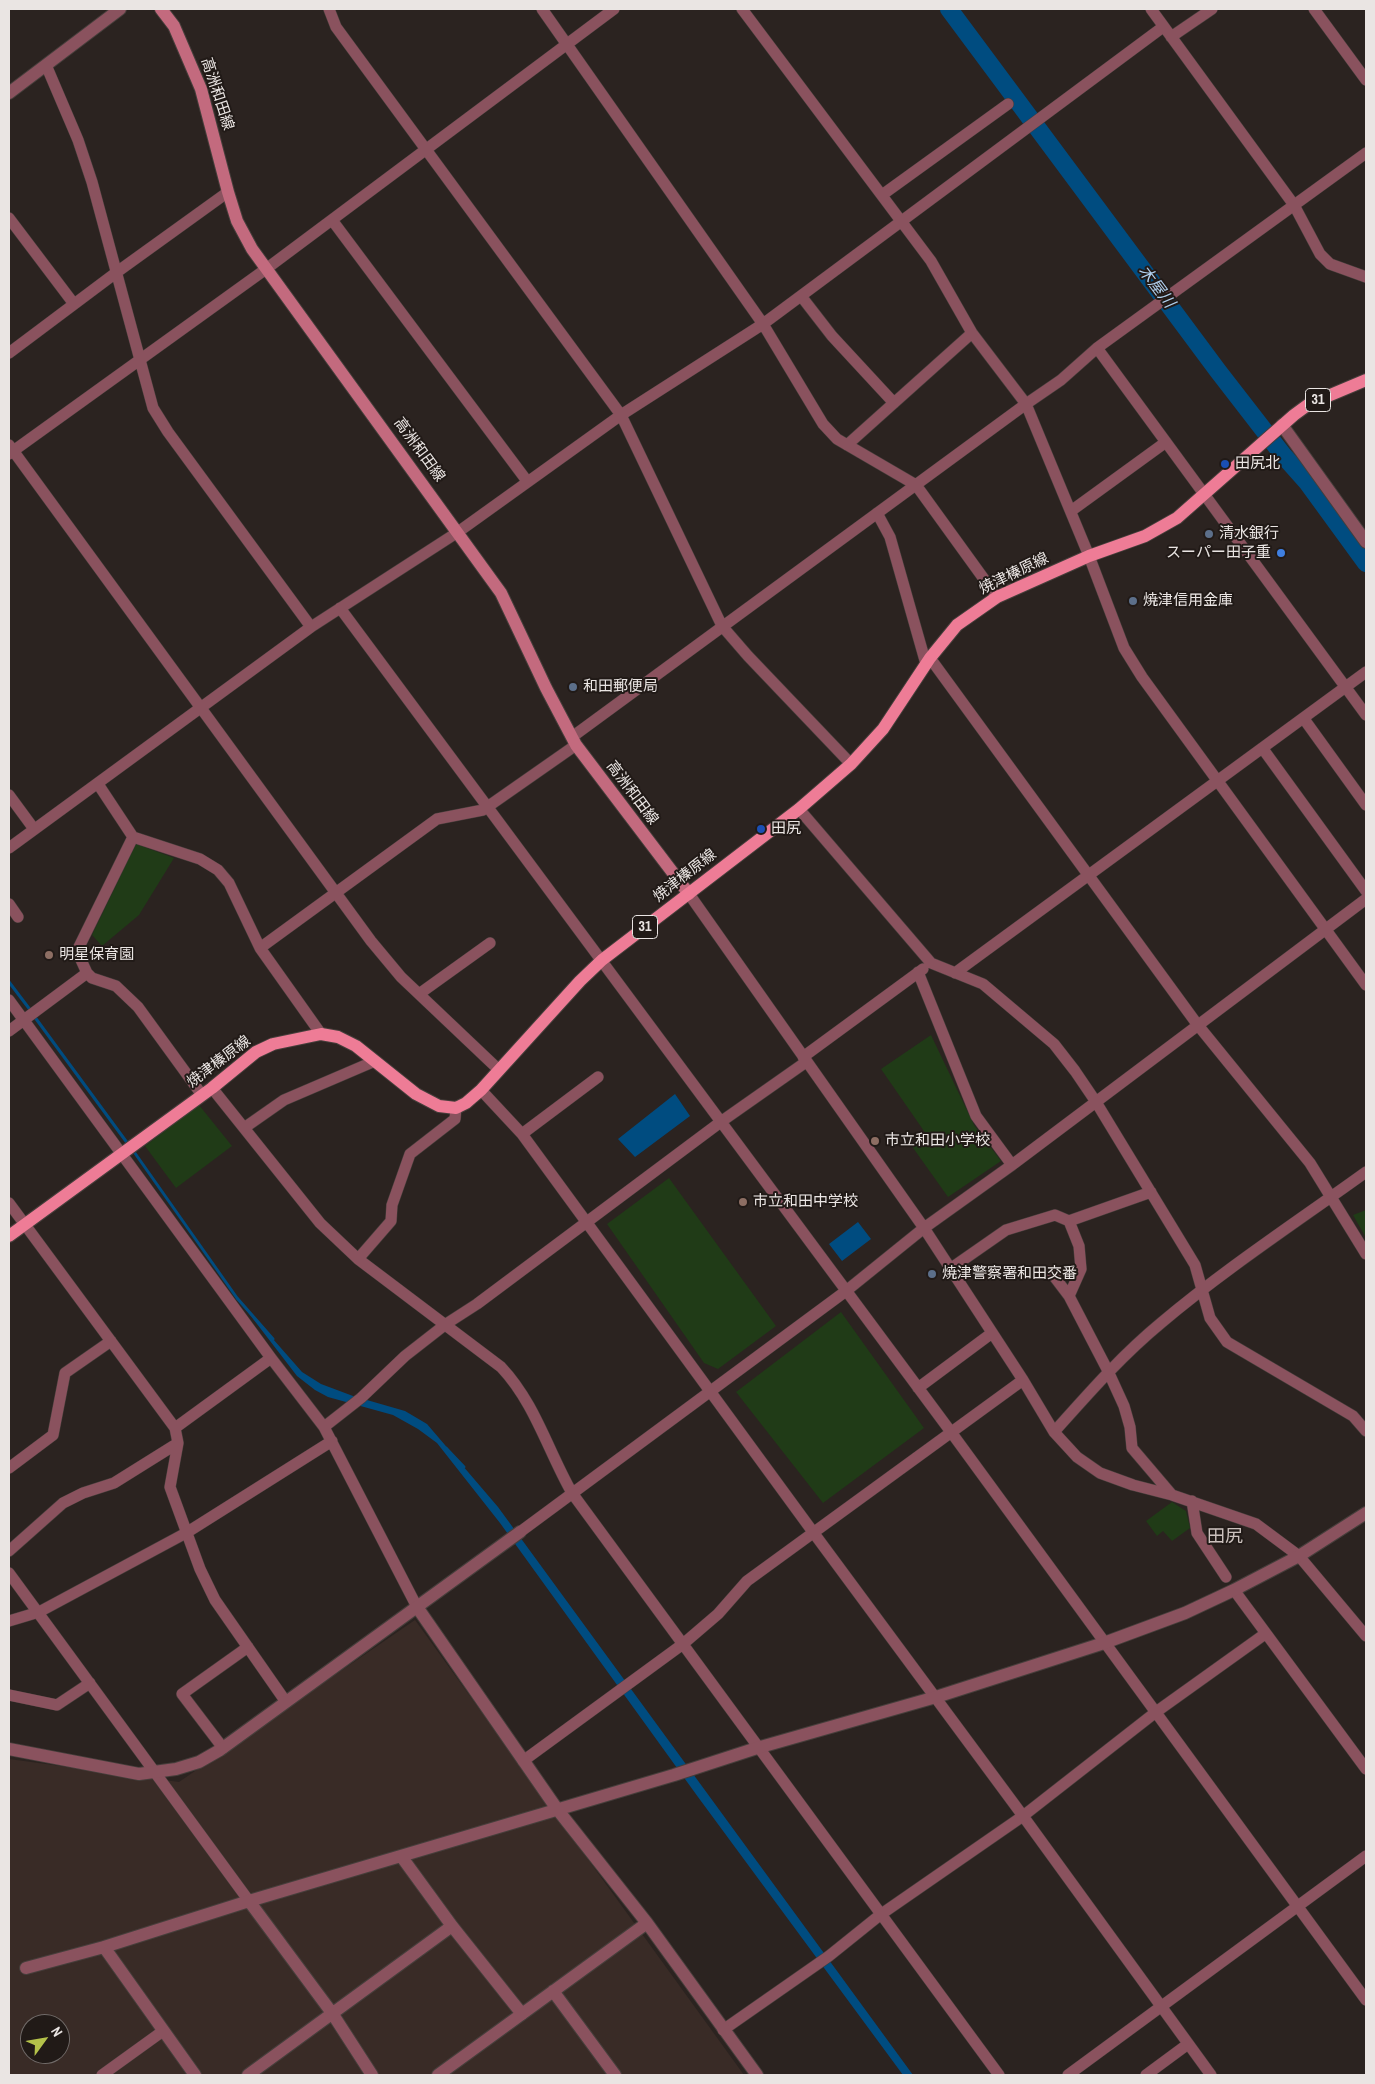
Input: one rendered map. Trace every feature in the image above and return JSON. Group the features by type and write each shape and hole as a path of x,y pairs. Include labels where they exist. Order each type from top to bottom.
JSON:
{"main road":[{"name":"高洲和田線","path":"161,9 174,26 201,88 237,221 252,248 502,593 546,688 574,741 688,894"},
{"name":"焼津榛原線","path":"9,1236 207,1091 256,1052 273,1044 321,1034 338,1037 356,1046 416,1094 439,1106 456,1108 466,1103 481,1090 580,981 602,960 799,809 851,764 883,729 928,660 957,625 997,597 1089,556 1145,536 1177,518 1206,495 1279,428 1309,404 1366,380"}],"street":[{"path":"9,93 120,9"},
{"path":"329,9 336,27 622,414 722,626 851,764"},
{"path":"542,9 568,43 762,324 823,424 837,439 916,485 997,597"},
{"path":"499,1070 401,977 371,940 10,450 266,269 614,9"},
{"path":"742,9 931,261 972,332 1026,404 1071,511 1124,648 1142,677 1366,984"},
{"path":"1151,9 1294,205 1320,254 1330,264 1366,277"},
{"path":"1171,37 1212,9"},
{"path":"1314,9 1366,80"},
{"path":"9,848 311,627 458,532 622,414 762,324 1163,27"},
{"path":"46,65 78,140 92,182 153,408 168,432 311,627"},
{"path":"882,195 1008,104"},
{"path":"260,948 437,819 483,810 488,807 722,626 1061,380 1097,348 1366,153"},
{"path":"9,353 228,192"},
{"path":"9,218 74,304"},
{"path":"332,220 528,481"},
{"path":"801,296 832,336 894,403"},
{"path":"847,445 972,332"},
{"path":"1097,348 1366,715"},
{"path":"1279,428 1366,542"},
{"path":"1071,511 1166,442"},
{"path":"877,513 890,537 928,660 1197,1024 1310,1162 1366,1254"},
{"path":"340,608 722,1121 1366,2000"},
{"path":"955,973 1366,672"},
{"path":"1304,719 1366,805"},
{"path":"1263,749 1366,891"},
{"path":"98,784 133,837 200,859 218,870 229,883 260,948 321,1034"},
{"path":"9,795 34,829"},
{"path":"799,809 931,963 983,984 1054,1044 1076,1071 1195,1265 1210,1318 1227,1342 1352,1416 1366,1431"},
{"path":"133,837 77,951 87,973 92,978 116,986 138,1006 207,1091 244,1128 320,1223 358,1259 501,1367 516,1383 530,1407 572,1493 757,1748 999,2075"},
{"path":"688,894 924,1228 1023,1380 1054,1432 1077,1457 1100,1473 1133,1485 1172,1494 1256,1524 1299,1556 1366,1636"},
{"path":"9,1749 120,1772 139,1774 176,1769 199,1762 223,1748 507,1542 846,1291 924,1228 1012,1165 1197,1024 1366,899"},
{"path":"9,904 18,917"},
{"path":"419,994 490,943"},
{"path":"324,1427 345,1412 405,1356 446,1324 477,1304 931,963"},
{"path":"918,972 976,1116 1012,1165"},
{"path":"9,1031 87,973"},
{"path":"9,1000 271,1358 324,1427 417,1606 557,1809 647,1923 757,2075"},
{"path":"244,1128 284,1100 375,1061"},
{"path":"522,1134 598,1077"},
{"path":"481,1090 522,1134 1211,2075"},
{"path":"358,1259 391,1221 392,1205 410,1154 455,1119 456,1108"},
{"path":"1054,1432 1108,1371 1161,1323 1202,1290 1366,1172"},
{"path":"950,1269 1006,1230 1055,1215 1069,1221 1151,1192"},
{"path":"9,1203 175,1428 178,1443 170,1487 186,1533 215,1600 286,1702"},
{"path":"1069,1221 1078,1246 1082,1269 1069,1296"},
{"path":"1050,1272 1069,1296 1108,1371 1124,1406 1130,1427 1132,1448 1172,1494"},
{"path":"918,1388 992,1333"},
{"path":"9,1468 53,1435 65,1373 111,1341"},
{"path":"175,1428 271,1358"},
{"path":"523,1761 683,1644 718,1614 747,1581 1023,1380"},
{"path":"9,1621 39,1612 186,1533 332,1441"},
{"path":"9,1551 63,1503 83,1493 114,1483 178,1443"},
{"path":"1192,1501 1197,1533 1226,1577"},
{"path":"26,1968 104,1947 249,1901 674,1775 757,1748 936,1697 1104,1643 1184,1613 1234,1590 1299,1556 1366,1513"},
{"path":"9,1573 332,2013 372,2075"},
{"path":"1234,1590 1366,1769"},
{"path":"723,2030 829,1956 880,1915 1023,1816 1156,1712 1265,1634"},
{"path":"223,1748 182,1694 248,1647"},
{"path":"9,1695 57,1705 90,1683"},
{"path":"401,1856 452,1926 522,2014"},
{"path":"1068,2075 1366,1856"},
{"path":"438,2075 647,1923"},
{"path":"248,2075 452,1926"},
{"path":"104,1947 195,2075"},
{"path":"553,1991 615,2075"},
{"path":"102,2075 163,2030"},
{"path":"1146,2075 1188,2044"}],"shaded area":[{"path":"415,1620 744,2075 9,2075 9,1759 179,1782"}],"green space":[{"path":"136,844 174,858 139,915 102,946 92,935"},
{"path":"931,1035 974,1125 1001,1161 948,1197 911,1145 926,1134 881,1069"},
{"path":"199,1105 232,1146 176,1188 145,1146"},
{"path":"669,1178 776,1326 718,1369 704,1363 607,1224"},
{"path":"1366,1210 1366,1238 1353,1215"},
{"path":"841,1312 924,1428 823,1503 736,1392"},
{"path":"1172,1502 1186,1511 1190,1528 1172,1541 1163,1531 1157,1536 1146,1521"}],"water":[{"path":"675,1094 690,1116 635,1157 618,1139"},
{"path":"858,1222 871,1239 842,1261 829,1244"},
{"path":"237,1298 302,1372 321,1384 353,1396 405,1411 427,1424 498,1507 913,2075 903,2075 698,1797 500,1523 437,1443 418,1429 393,1415 328,1397 315,1390 297,1376"}],"waterway":[{"name":"木屋川","path":"949,9 1218,371 1283,455 1307,482 1366,563"},
{"path":"9,982 31,1011"},
{"path":"34,1016 128,1144"},
{"path":"132,1149 237,1298 273,1339"},
{"path":"446,1448 464,1467"}],"place":[{"name":"田尻北","path":"1225,464"},
{"name":"清水銀行","path":"1209,534"},
{"name":"スーパー田子重","path":"1281,553"},
{"name":"焼津信用金庫","path":"1133,601"},
{"name":"和田郵便局","path":"573,687"},
{"name":"田尻","path":"761,829"},
{"name":"明星保育園","path":"49,955"},
{"name":"市立和田小学校","path":"875,1141"},
{"name":"市立和田中学校","path":"743,1202"},
{"name":"焼津警察署和田交番","path":"932,1274"}],"district":[{"name":"田尻","path":"1225,1537"}]}
